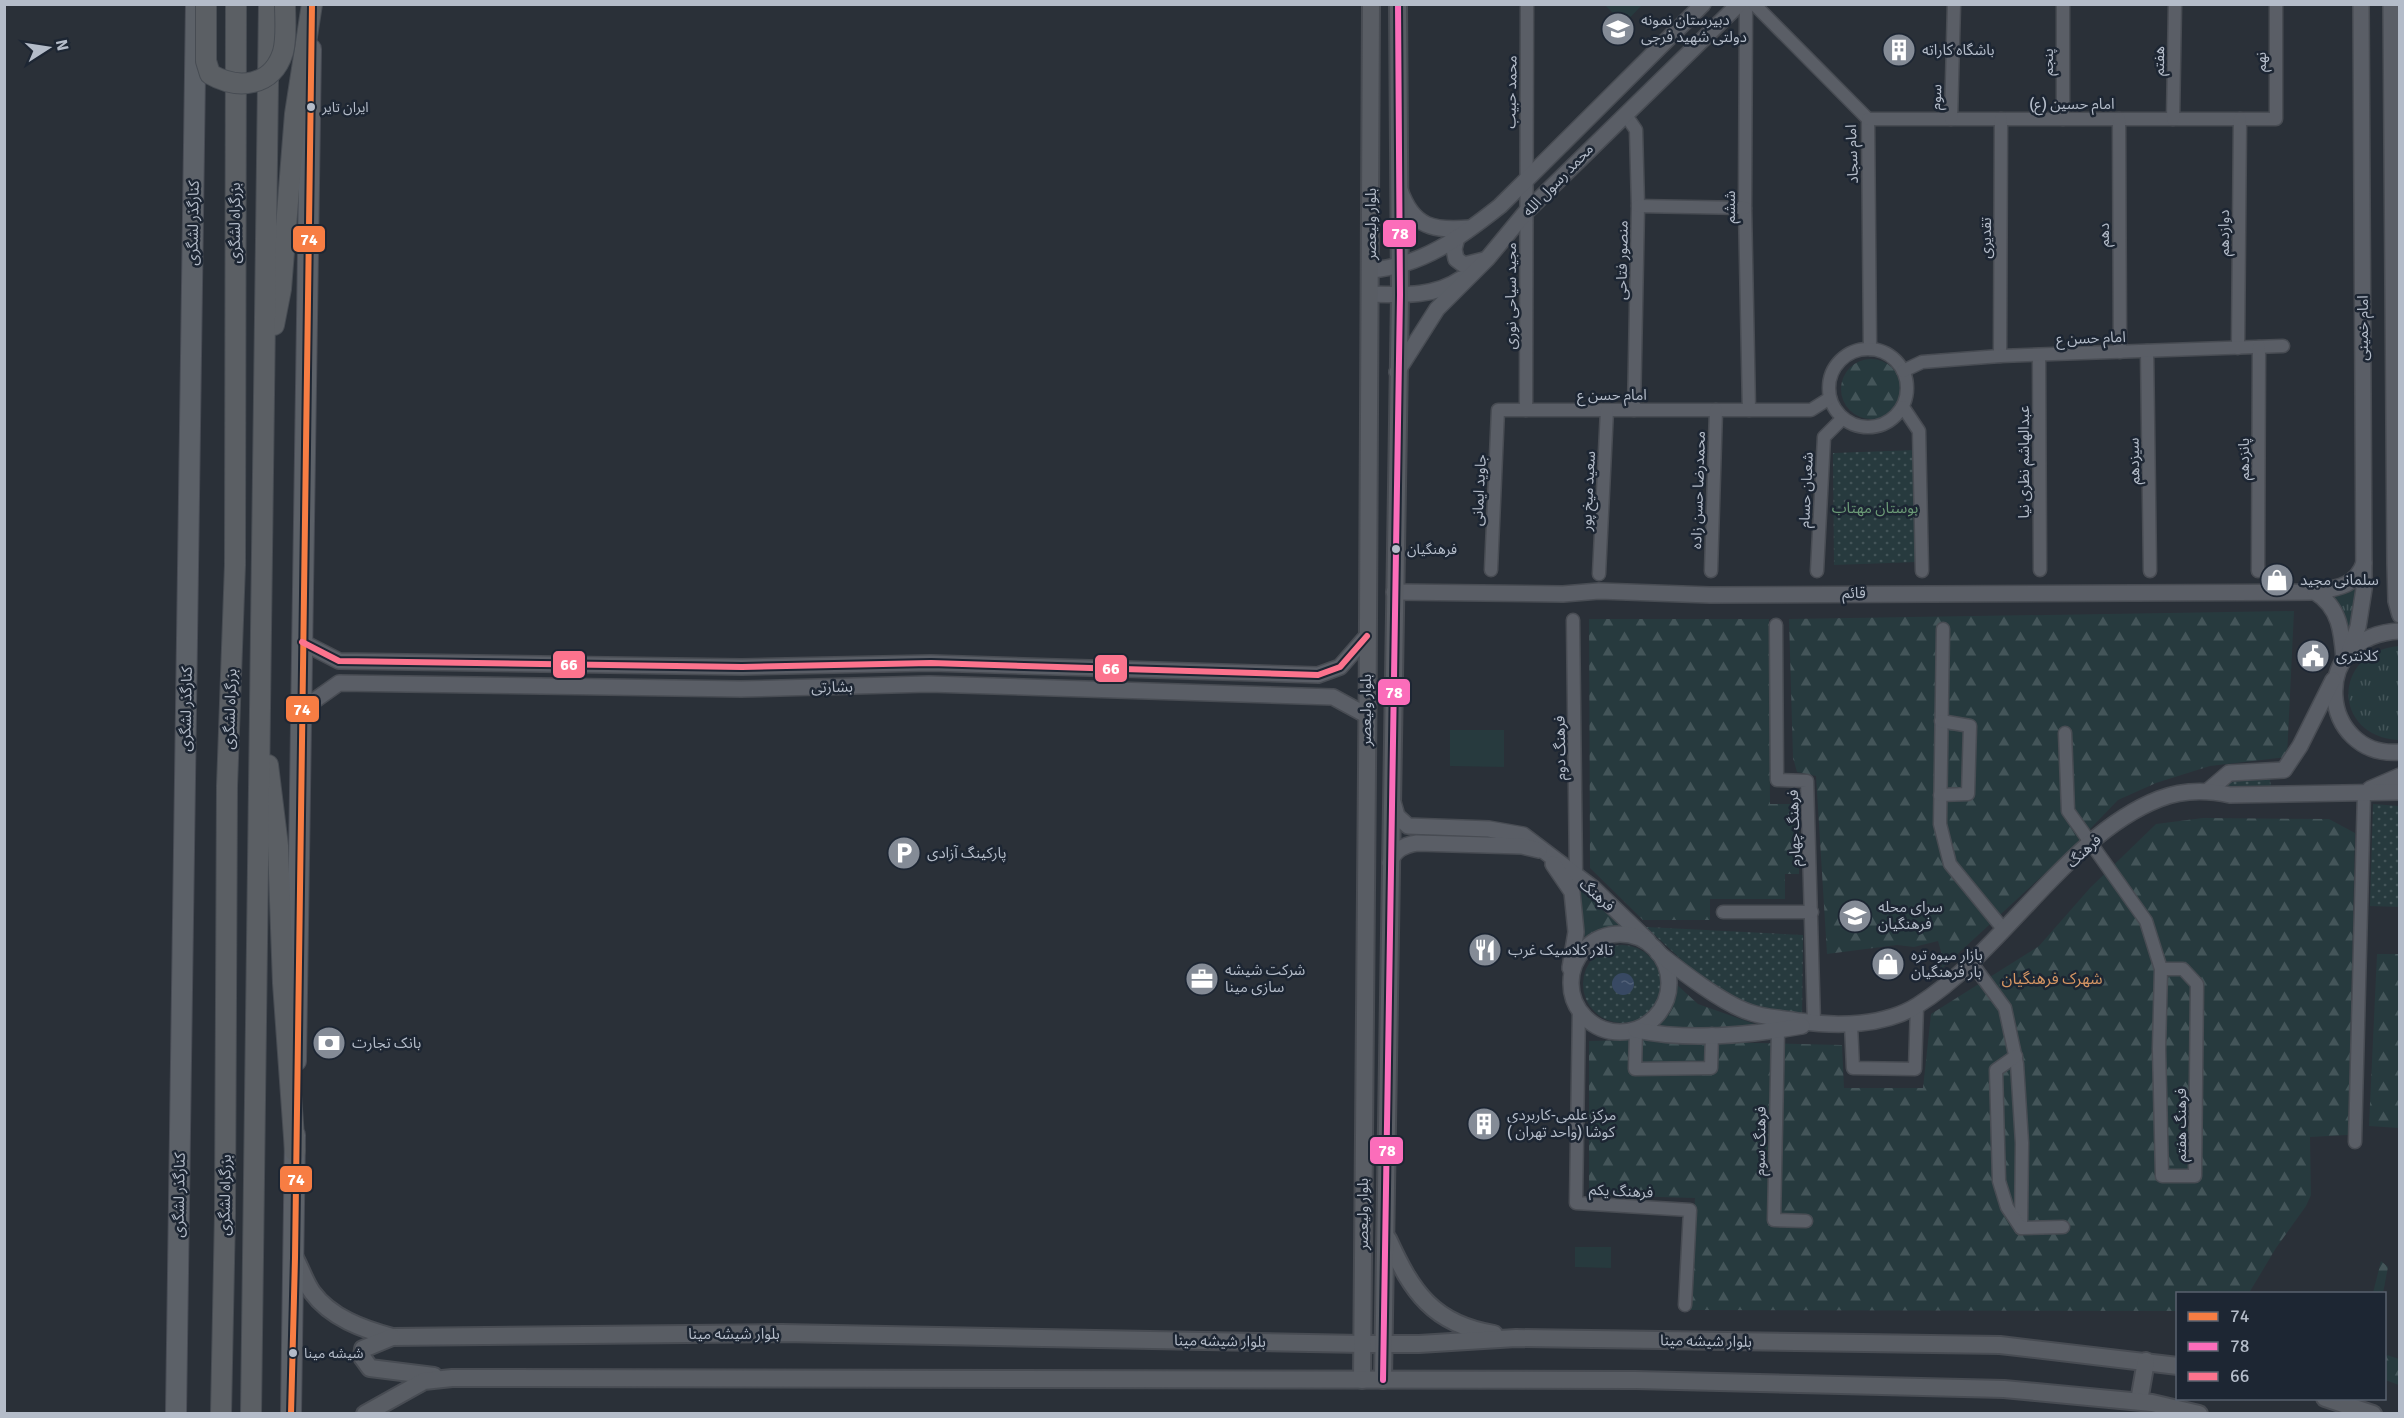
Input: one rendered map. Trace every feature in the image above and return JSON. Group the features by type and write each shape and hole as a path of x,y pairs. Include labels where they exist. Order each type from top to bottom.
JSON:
{"highway":[{"path":"206,4 206,61 210,74 224,82 243,85 264,80 278,66 284,49 285,4"},
{"name":"بزرگراه لشگری","path":"221,1413 225,1212 227,786 235,565 236,4"},
{"name":"بزرگراه لشگری","path":"251,1413 258,697 269,4"},
{"path":"265,366 281,289 295,114 312,4"},
{"path":"258,697 278,846 283,982 295,1151"}],"main road":[{"name":"کنارگذر لشگری","path":"176,1413 196,4"},
{"path":"291,1413 312,4"},
{"name":"بلوار ولیعصر","path":"1362,1380 1367,862 1366,715 1372,294 1371,4"},
{"name":"بلوار ولیعصر","path":"1383,1380 1400,295 1398,268 1398,4"},
{"path":"1366,809 1375,818 1383,818 1391,813"},
{"path":"1367,862 1371,857 1379,855 1388,858 1390,863"},
{"path":"1386,1233 1414,1290 1430,1306 1454,1322 1486,1333 1516,1338"},
{"name":"بلوار شیشه مینا","path":"295,1258 313,1292 341,1317 359,1328 392,1337 782,1334 1362,1344 1516,1338 2000,1345 2176,1366"},
{"path":"392,1337 363,1349 362,1357 370,1368 452,1378"},
{"path":"2139,1401 2146,1361"},
{"path":"365,1413 424,1381 452,1378 1636,1380 2004,1389 2139,1401 2199,1413"},
{"path":"2331,1400 2373,1413"}],"street":[{"name":"محمد حبیب","path":"1525,181 1527,4"},
{"name":"محمد رسول الله","path":"1371,270 1398,268 1419,260 1473,228 1525,181 1703,4"},
{"name":"محمد رسول الله","path":"1397,372 1437,309 1487,259 1526,213 1739,4"},
{"name":"ششم","path":"1746,4 1745,208 1749,410"},
{"name":"امام سجاد","path":"1754,4 1868,119 1870,349"},
{"name":"سوم","path":"1951,119 1954,4"},
{"name":"پنجم","path":"2063,4 2063,119"},
{"name":"هفتم","path":"2173,119 2175,4"},
{"name":"نهم","path":"2276,4 2276,119"},
{"name":"امام خمینی","path":"2344,660 2361,611 2364,563 2361,4"},
{"name":"امام خمینی","path":"2391,4 2395,564 2396,602 2400,615"},
{"name":"منصور فتاحی","path":"1625,114 1636,130 1638,206 1634,410"},
{"name":"امام حسین (ع)","path":"1868,119 2276,119"},
{"name":"تقدیری","path":"2000,356 2001,119"},
{"name":"دهم","path":"2119,119 2120,352"},
{"name":"دوازدهم","path":"2238,348 2240,119"},
{"name":"مجید سیاحی نوری","path":"1525,181 1526,410"},
{"path":"1398,185 1405,205 1419,220 1441,230 1473,228"},
{"path":"1638,206 1745,208"},
{"path":"1457,237 1454,249 1456,259 1464,265 1487,259"},
{"path":"1372,294 1424,293 1448,286 1487,259"},
{"name":"امام حسن ع","path":"1903,371 1922,362 2000,356 2283,346"},
{"name":"پانزدهم","path":"2258,571 2259,347"},
{"path":"1870,349 1890,356 1903,371 1907,382 1903,406 1896,416 1876,427 1853,424 1843,418 1830,398 1832,374 1838,363 1853,353 1870,349"},
{"name":"سیزدهم","path":"2147,351 2150,571"},
{"name":"عبدالهاشم نظری نیا","path":"2039,355 2040,570"},
{"name":"امام حسن ع","path":"1498,410 1811,410 1830,398"},
{"path":"1903,406 1919,431 1922,571"},
{"name":"جاوید ایمانی","path":"1491,570 1498,410"},
{"name":"سعید میخ پور","path":"1599,574 1607,410"},
{"name":"محمدرضا حسن زاده","path":"1711,572 1716,410"},
{"name":"شعبان حسام","path":"1817,572 1824,437 1843,418"},
{"name":"قائم","path":"1394,592 1563,594 1599,591 1710,595 2315,592 2338,588 2352,582 2360,573 2364,563"},
{"path":"2315,592 2325,598 2338,618 2344,660 2334,695 2343,724 2363,744 2377,750 2400,752"},
{"name":"فرهنگ دوم","path":"1573,620 1576,876"},
{"name":"فرهنگ چهارم","path":"1776,625 1778,780 1807,781 1814,1023"},
{"path":"1943,628 1940,824 1950,864 2004,930"},
{"path":"2286,794 2280,782 2284,770 2300,746 2344,660 2370,636 2400,631"},
{"name":"بشارتی","path":"302,642 339,661 742,667 931,663 1318,675 1340,667 1367,636"},
{"path":"301,710 339,683 333,672 339,661"},
{"path":"741,689 742,667"},
{"name":"بشارتی","path":"339,683 741,689 929,684 1333,697 1366,715"},
{"path":"1940,795 1968,794 1970,726 1941,721"},
{"name":"فرهنگ هفتم","path":"2065,733 2068,811 2146,921 2161,969 2159,1049 2162,1176 2195,1176 2197,984 2183,969 2161,969"},
{"path":"2208,790 2229,773 2284,770"},
{"path":"2355,1143 2364,792 2400,776"},
{"name":"فرهنگ","path":"1391,789 1397,816 1404,824 1489,829 1523,835 1593,888 1686,976 1749,1012 1814,1023 1851,1025 1888,1017 1917,1006 1971,962 2091,842 2139,808 2161,798 2208,790 2230,795 2400,792"},
{"name":"فرهنگ","path":"1390,863 1393,854 1400,848 1417,843 1522,846 1545,851"},
{"path":"1545,851 1572,892 1575,932 1570,964 1573,996 1579,1009"},
{"path":"1723,912 1812,912"},
{"name":"فرهنگ","path":"1572,981 1575,965 1583,951 1596,941 1611,935 1627,935 1653,947 1666,966 1669,982 1667,997 1661,1011 1650,1022 1636,1030"},
{"path":"1971,962 2005,1008 2016,1056 2022,1143 2021,1228"},
{"path":"1851,1025 1853,1068 1915,1069 1917,1006"},
{"name":"فرهنگ","path":"1579,1009 1590,1022 1604,1030 1620,1032 1636,1030 1659,1035 1778,1030 1814,1023"},
{"name":"فرهنگ یکم","path":"1579,1009 1576,1203 1690,1210 1685,1305"},
{"path":"1636,1030 1635,1069 1711,1068 1712,1034"},
{"name":"فرهنگ سوم","path":"1778,1030 1774,1220 1806,1221"},
{"path":"2016,1056 1996,1070 1999,1181 2007,1207 2021,1228"},
{"path":"2021,1228 2063,1227"}],"green space":[{"path":"1642,4 1624,24 1605,5"},
{"path":"1871,359 1888,364 1896,372 1901,389 1896,406 1888,414 1871,419 1854,414 1846,406 1841,389 1846,372 1854,364"},
{"name":"بوستان مهتاب","path":"1916,450 1917,562 1834,565 1833,453"},
{"path":"2358,584 2354,616 2348,634 2343,612 2333,596 2354,589"},
{"path":"2294,611 2287,757 2210,766 2156,783 2118,800 2066,854 1937,973 1944,962 1938,941 1914,947 1897,945 1827,954 1816,776 1797,772 1793,758 1789,619"},
{"path":"1589,619 1769,619 1770,804 1799,804 1799,874 1785,874 1785,899 1710,899 1710,920 1643,920 1590,868"},
{"path":"2399,646 2399,740 2377,735 2361,725 2352,711 2348,694 2351,678 2361,663 2377,652"},
{"path":"1450,730 1504,730 1504,767 1450,766"},
{"path":"2273,776 2270,780 2271,787 2220,789 2229,782"},
{"path":"2373,804 2399,806 2399,907 2370,906"},
{"path":"2203,818 2329,819 2355,833 2348,1135 2310,1137 2311,1195 2250,1292 2176,1292 2176,1311 1688,1310 1695,1198 1589,1195 1589,1041 1704,1038 1708,1042 1842,1045 1844,1088 1923,1088 1931,1014 2039,946 2090,888 2156,824"},
{"path":"1574,880 1624,930 1608,929 1585,942 1579,896"},
{"path":"1646,927 1803,935 1802,1018 1747,1004 1696,973"},
{"path":"1614,945 1630,945 1644,951 1655,962 1661,976 1661,992 1655,1006 1644,1017 1630,1023 1614,1023 1600,1017 1589,1006 1583,992 1583,976 1589,962 1600,951"},
{"path":"2377,954 2399,954 2399,1128 2369,1126"},
{"path":"1675,983 1698,1004 1766,1028 1653,1028 1673,1003"},
{"path":"1575,1247 1611,1247 1611,1268 1575,1267"},
{"path":"2381,1261 2388,1267 2383,1292 2373,1292"},
{"path":"2386,1355 2399,1359 2399,1385 2386,1380"}],"water":[{"path":"1623,973 1631,976 1634,984 1631,992 1623,995 1615,992 1612,984 1615,976"}],"transit line":[{"name":"74","path":"291,1414 312,4"},
{"name":"78","path":"1383,1380 1400,295 1398,4"},
{"name":"66","path":"302,642 339,661 742,667 931,663 1318,675 1340,667 1367,636"}],"place":[{"name":"دبیرستان نمونه دولتی شهید فرجی","path":"1618,29"},
{"name":"باشگاه کاراته","path":"1899,50"},
{"name":"ایران تایر","path":"311,107"},
{"name":"فرهنگیان","path":"1396,549"},
{"name":"سلمانی مجید","path":"2277,580"},
{"name":"کلانتری","path":"2313,656"},
{"name":"پارکینگ آزادی","path":"904,853"},
{"name":"سرای محله فرهنگیان","path":"1855,916"},
{"name":"تالار کلاسیک غرب","path":"1485,950"},
{"name":"بازار میوه تره بار فرهنگیان","path":"1888,964"},
{"name":"شرکت شیشه سازی مینا","path":"1202,979"},
{"name":"بانک تجارت","path":"329,1043"},
{"name":"مرکز علمی-کاربردی کوشا (واحد تهران )","path":"1484,1124"},
{"name":"شیشه مینا","path":"293,1353"}],"district":[{"name":"شهرک فرهنگیان","path":"2052,978"}]}
